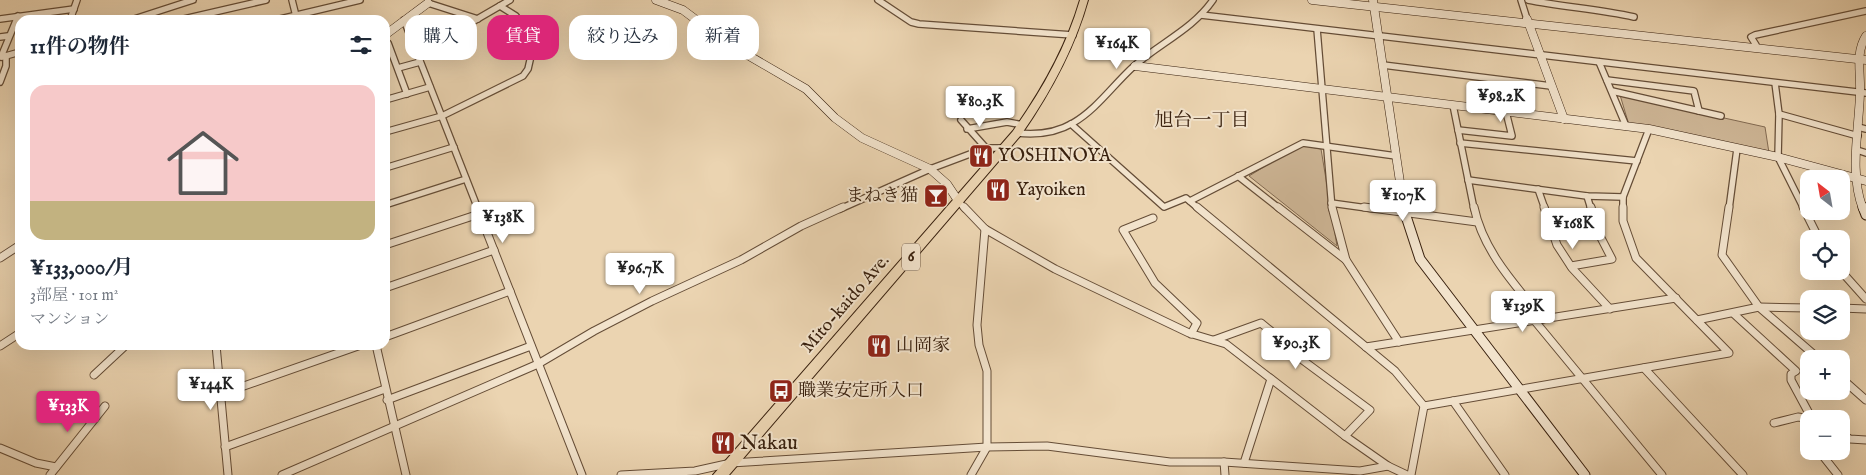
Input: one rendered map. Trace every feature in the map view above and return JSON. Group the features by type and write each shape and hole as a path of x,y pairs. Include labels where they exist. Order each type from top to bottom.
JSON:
{"highway":[{"name":"Mito-kaido Ave.","path":"720,475 1020,129 1047,88 1073,35 1084,0"}],"street":[{"path":"72,15 77,0"},
{"path":"146,15 193,0"},
{"path":"203,15 255,1 266,0"},
{"path":"292,0 295,15"},
{"path":"307,15 360,0"},
{"path":"390,31 428,2 478,19 510,0"},
{"path":"656,0 683,10 728,44 806,89 835,118 858,135 878,147 930,169 952,190 958,202 985,229 1055,268 1191,334 1226,344 1345,436 1388,466 1407,475"},
{"path":"878,0 911,22 919,24 1073,35"},
{"path":"967,129 1007,122 1029,135 1071,124 1106,97 1134,66 1201,15 1213,0"},
{"path":"1312,0 1373,3"},
{"path":"1354,0 1863,58"},
{"path":"1520,0 1564,119"},
{"path":"1528,0 1553,5 1598,9 1634,17"},
{"path":"184,2 184,15"},
{"path":"1373,3 1404,211 1420,259 1472,330 1585,475"},
{"path":"390,131 442,116 516,81 528,69 533,47 516,16 500,6"},
{"path":"26,15 74,9"},
{"path":"1756,45 1751,38 1755,35 1866,12"},
{"path":"1201,15 1863,92"},
{"path":"0,19 15,16"},
{"path":"1528,21 1863,58"},
{"path":"0,82 6,66 2,57 8,36 15,22"},
{"path":"1317,29 1332,203 1346,260 1399,342"},
{"path":"0,37 8,36"},
{"path":"1866,36 1862,44 1862,128 1858,136 1862,180 1859,198 1866,216"},
{"path":"390,48 407,94"},
{"path":"2,57 15,53"},
{"path":"398,68 420,62 582,475"},
{"path":"1599,62 1626,126"},
{"path":"1382,64 1552,86"},
{"path":"1134,66 1650,129 1778,157 1862,180"},
{"path":"1607,80 1694,90 1699,111"},
{"path":"1775,83 1779,114 1778,157 1814,230"},
{"path":"390,99 430,87"},
{"path":"1612,91 1721,116"},
{"path":"1453,106 1477,222 1491,254 1544,319"},
{"path":"1458,130 1512,136 1506,112"},
{"path":"1779,114 1858,136"},
{"path":"960,120 986,148"},
{"path":"1071,124 1164,207 1186,198 1190,201 1395,371 1424,406"},
{"path":"1424,406 1730,353 1636,258 1623,221 1623,197 1650,129"},
{"path":"1190,201 1303,143 1396,156"},
{"path":"1460,143 1637,161"},
{"path":"390,166 454,147"},
{"path":"282,475 538,364 586,335 652,301 741,260 801,226 930,169 986,148 1005,148"},
{"path":"1737,149 1722,255 1759,307 1809,350"},
{"path":"1858,150 1866,153"},
{"path":"1238,176 1346,260"},
{"path":"390,203 466,180"},
{"path":"1468,180 1586,196 1623,197"},
{"path":"1538,189 1557,245 1571,266 1610,309"},
{"path":"1571,266 1612,259 1600,236 1586,196"},
{"path":"1332,203 1477,222"},
{"path":"390,243 480,214"},
{"path":"1153,218 1123,230 1133,244 1133,249 1140,261 1156,283 1197,323 1191,334"},
{"path":"971,475 987,447 987,371 979,345 977,325 985,229"},
{"path":"0,258 15,248"},
{"path":"390,286 494,250"},
{"path":"1849,280 1866,299"},
{"path":"390,335 510,291"},
{"path":"1366,347 1676,298"},
{"path":"1697,320 1734,314 1759,307 1800,308"},
{"path":"1850,308 1866,309"},
{"path":"1734,314 1796,371 1791,374 1791,380 1807,410"},
{"path":"1534,320 1584,378 1604,408 1662,475"},
{"path":"1214,340 1260,323 1277,336 1288,350 1370,410 1345,436"},
{"path":"0,346 15,336"},
{"path":"387,400 531,346"},
{"path":"94,375 121,350"},
{"path":"217,350 228,475"},
{"path":"221,394 348,350"},
{"path":"377,350 387,400 406,475"},
{"path":"1644,368 1743,475"},
{"path":"1244,463 1271,379"},
{"path":"1850,386 1866,400"},
{"path":"225,447 385,389"},
{"path":"1453,401 1505,475"},
{"path":"50,475 105,406"},
{"path":"1411,475 1424,406"},
{"path":"1774,423 1800,417"},
{"path":"1850,438 1866,440"},
{"path":"620,475 695,471 731,463 987,447 1047,446 1170,462 1244,463 1374,473 1388,466"},
{"path":"0,448 36,463 56,467"},
{"path":"1826,460 1838,475"},
{"path":"1224,462 1225,475"}],"shaded area":[{"path":"1620,95 1765,127 1769,153 1629,125"},
{"path":"1300,145 1321,149 1337,246 1249,176"}],"place":[{"name":"YOSHINOYA","path":"981,156"},
{"name":"Yayoiken","path":"998,190"},
{"name":"まねき猫","path":"936,196"},
{"name":"山岡家","path":"879,346"},
{"name":"職業安定所入口","path":"781,391"},
{"name":"Nakau","path":"723,443"}],"district":[{"name":"旭台一丁目","path":"1202,121"}]}
